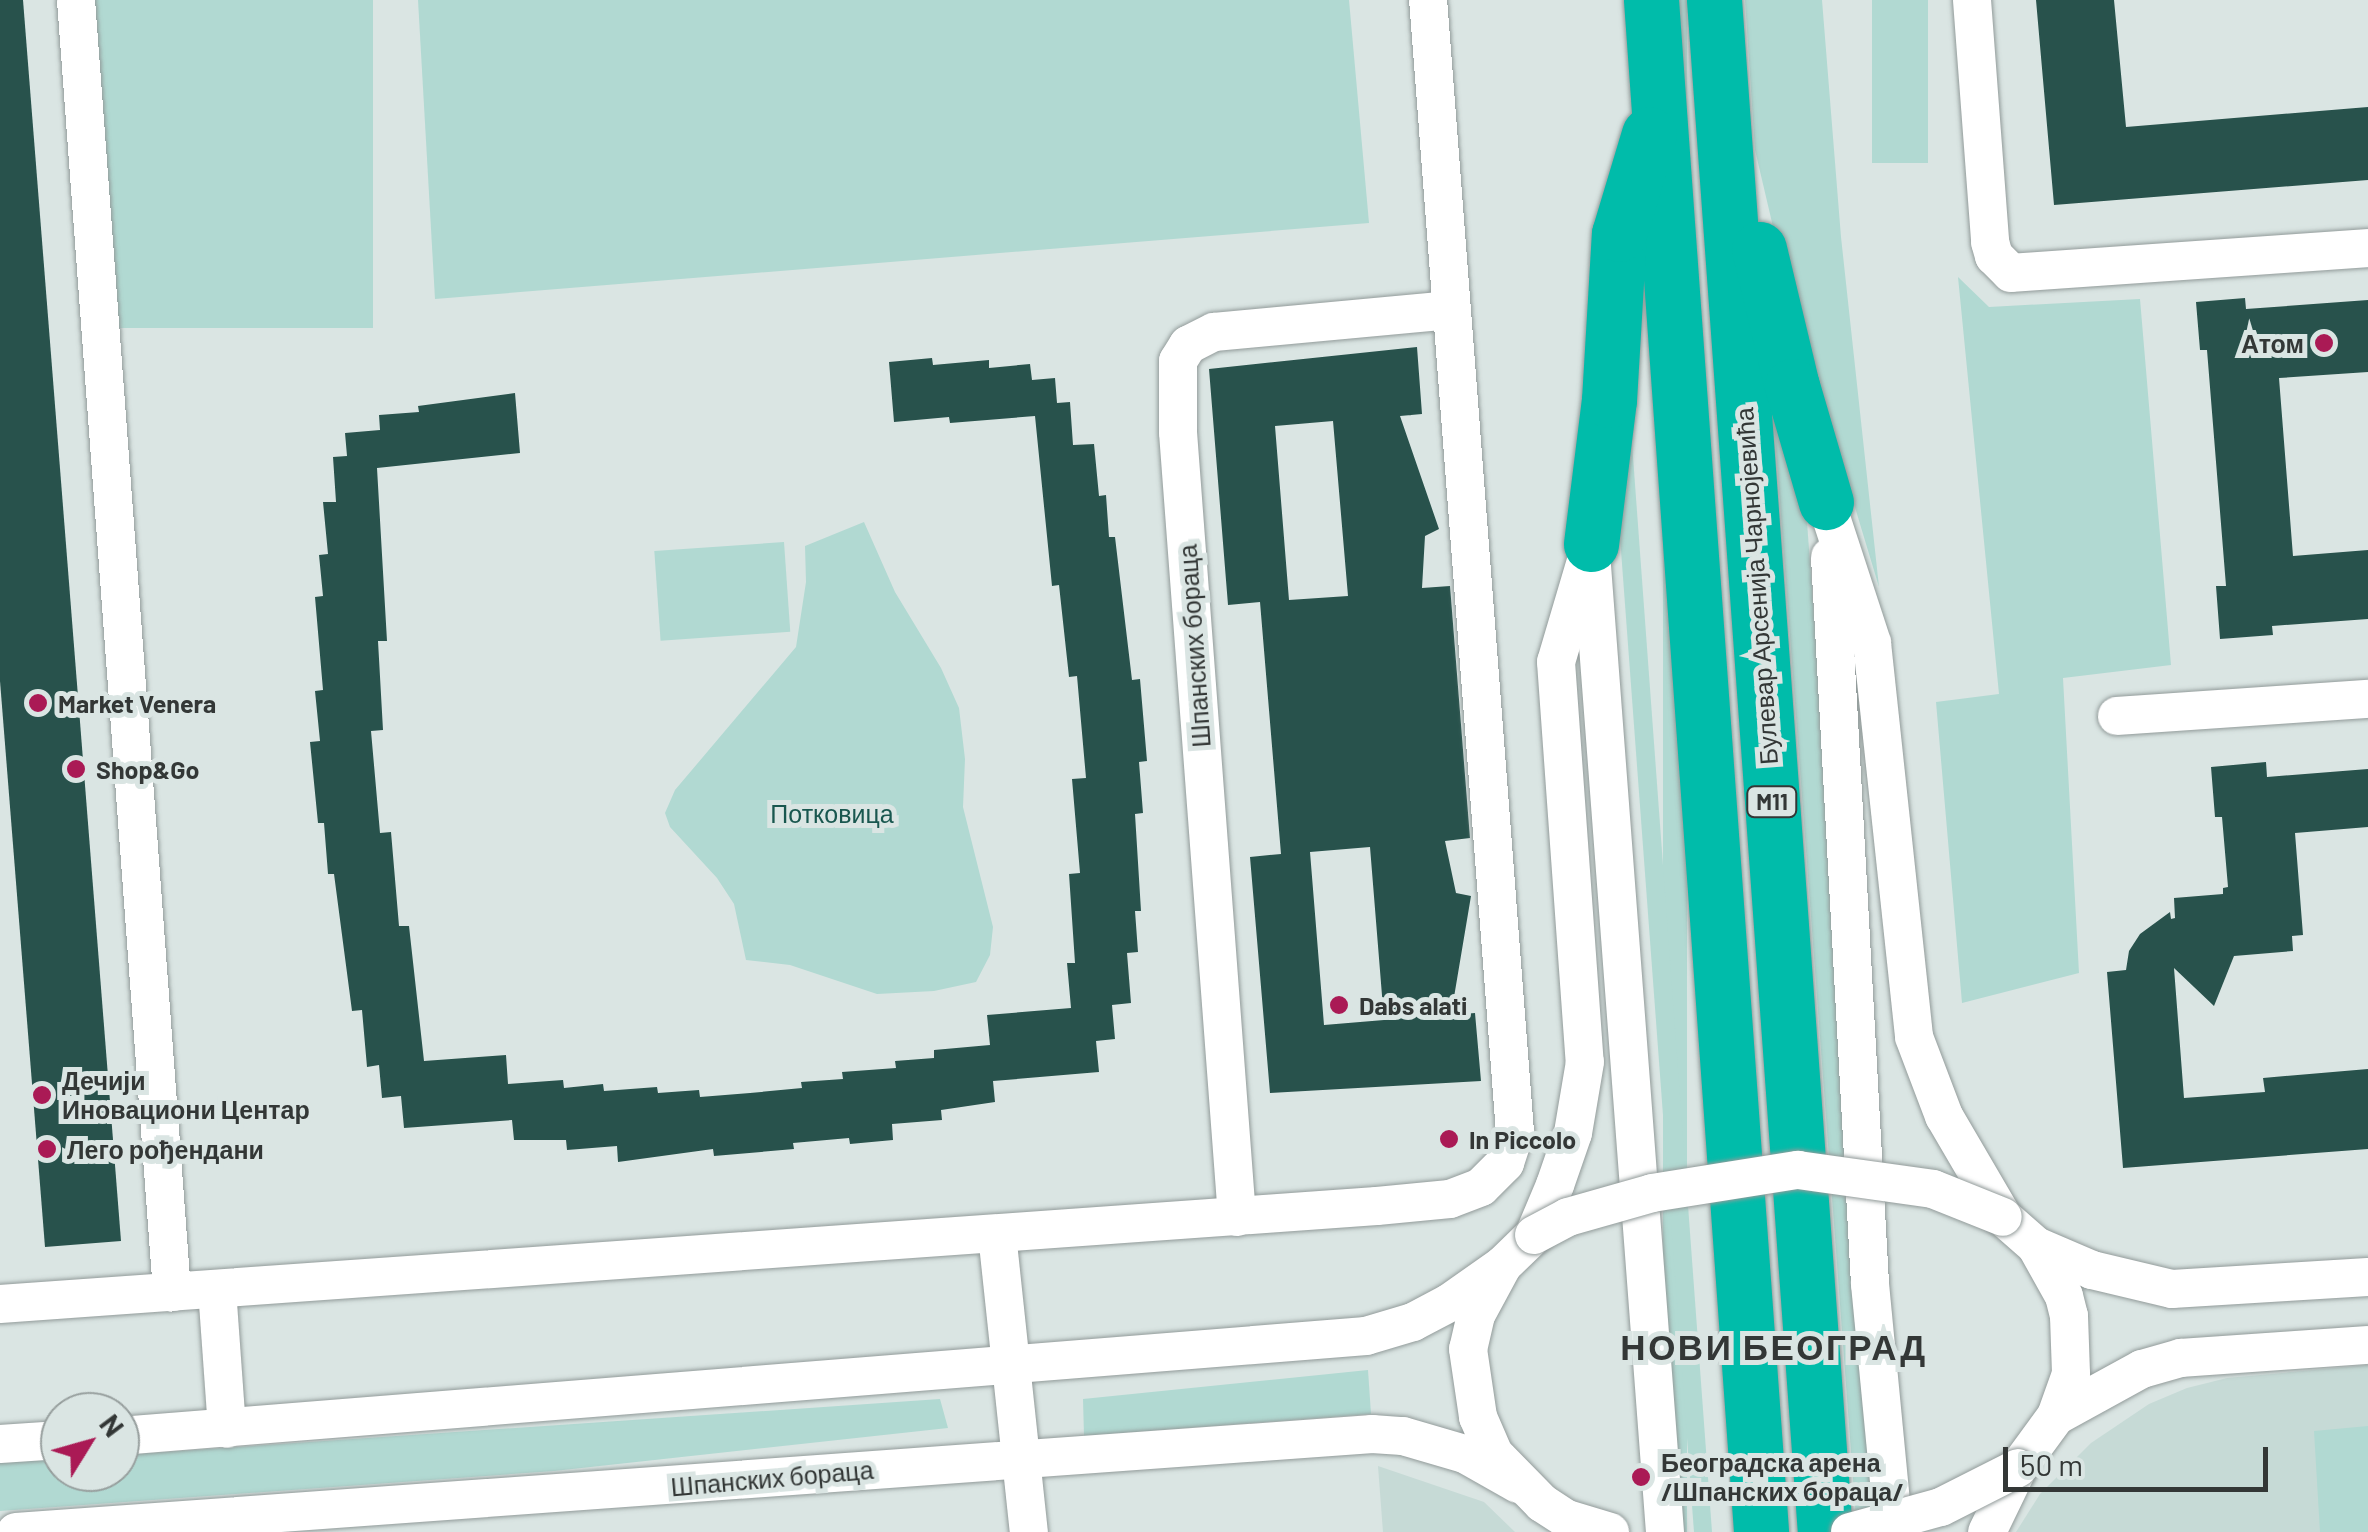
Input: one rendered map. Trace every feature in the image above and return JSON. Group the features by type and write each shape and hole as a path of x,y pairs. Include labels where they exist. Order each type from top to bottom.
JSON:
{"highway":[{"name":"M11","path":"1651,0 1761,1532"},
{"name":"Булевар Арсенија Чарнојевића","path":"1714,0 1825,1532"},
{"path":"1720,73 1779,335 1826,502"},
{"path":"1590,544 1610,400 1619,234 1658,102"}],"street":[{"path":"76,0 172,1292"},
{"path":"0,1304 1450,1200 1482,1187 1504,1163 1515,1132 1428,0"},
{"path":"1972,0 1990,242 1994,256 2012,273 2368,248"},
{"name":"Шпанских бораца","path":"1237,1216 1178,432 1178,362 1188,345 1214,332 1452,310"},
{"path":"1826,502 1872,643 1914,1037 1944,1116 2002,1217"},
{"path":"1826,502 1870,1284 1894,1532"},
{"path":"1534,1235 1572,1134 1585,1062 1556,662 1590,544"},
{"path":"1590,544 1665,1532"},
{"path":"2117,716 2368,699"},
{"path":"140,1435 1366,1336 1437,1310 1503,1265 1534,1235 1568,1217 1652,1192 1798,1170 1934,1190 2002,1217 2036,1246 2092,1270 2172,1289 2368,1277"},
{"path":"997,1234 1028,1532"},
{"path":"1988,1532 2018,1468 2056,1416 2071,1374 2064,1296 2036,1246"},
{"path":"1503,1265 1476,1315 1468,1349 1470,1382 1494,1454 1518,1484 1570,1526 1610,1532"},
{"path":"217,1290 227,1429"},
{"path":"2056,1416 2142,1370 2181,1358 2368,1345"},
{"name":"Шпанских бораца","path":"16,1532 240,1526 1021,1458 1372,1434 1403,1436 1465,1454 1518,1484"},
{"path":"0,1444 40,1441"},
{"path":"1850,1532 1941,1507 2018,1468"}],"shaded area":[{"path":"2368,1365 2368,1532 2016,1532 2040,1494 2091,1443 2149,1404 2187,1388 2227,1378"},
{"path":"1378,1466 1484,1502 1515,1532 1383,1532"}],"green space":[{"path":"87,0 373,0 373,328 87,328"},
{"path":"418,0 1349,0 1369,223 435,299"},
{"path":"1663,0 1687,0 1687,1532 1663,1532"},
{"path":"1745,0 1822,0 1841,237 1879,587 1782,265 1755,150"},
{"path":"1872,0 1928,0 1928,163 1872,163"},
{"path":"1958,277 1989,307 2140,299 2171,665 2063,678 2079,973 1962,1003 1936,702 1999,694"},
{"path":"1628,389 1712,1532 1694,1532 1620,537"},
{"path":"1772,395 1807,522 1881,1532 1857,1532"},
{"name":"Потковица","path":"864,522 895,592 941,668 959,708 965,759 963,807 993,927 990,955 976,982 934,991 877,994 790,965 746,960 734,904 717,878 670,827 665,813 675,790 796,647 806,582 805,546"},
{"path":"784,542 790,632 661,641 654,551"},
{"path":"1368,1370 1371,1414 1084,1436 1083,1399"},
{"path":"940,1399 948,1428 554,1471 0,1511 0,1463 40,1460 40,1492 140,1492 140,1454"},
{"path":"2368,1426 2368,1532 2320,1532 2314,1431"}],"building":[{"path":"0,0 23,0 121,1241 45,1247 0,681"},
{"path":"2036,0 2114,0 2126,127 2368,107 2368,180 2054,205"},
{"path":"2245,298 2246,309 2368,300 2368,372 2279,378 2293,556 2368,550 2368,619 2272,626 2273,635 2220,639 2216,586 2226,586 2207,350 2200,350 2196,302"},
{"path":"1417,347 1422,414 1400,416 1439,529 1425,536 1422,588 1450,586 1470,838 1445,841 1456,893 1471,896 1451,1015 1475,1013 1481,1081 1270,1093 1250,857 1281,854 1260,602 1228,605 1209,369","holes":["1333,421 1348,596 1289,600 1275,426","1370,847 1384,1020 1324,1025 1310,852"]},
{"path":"932,358 933,365 989,360 989,368 1030,364 1032,380 1055,378 1057,403 1070,402 1073,445 1094,444 1099,496 1106,495 1109,537 1115,537 1132,680 1140,679 1147,761 1139,762 1143,813 1135,814 1141,911 1135,911 1138,952 1127,953 1131,1003 1112,1005 1115,1039 1096,1041 1099,1072 993,1081 995,1102 941,1110 942,1120 892,1124 893,1140 850,1144 849,1138 793,1143 794,1149 714,1156 713,1149 618,1162 617,1146 567,1150 566,1140 514,1140 512,1120 404,1128 401,1096 382,1098 379,1065 367,1067 362,1010 352,1011 334,874 328,874 324,823 318,823 310,742 320,741 315,691 323,690 315,597 323,596 319,555 328,554 323,502 336,502 333,457 347,456 345,433 380,430 379,415 419,412 418,406 515,393 520,453 377,468 387,641 378,641 383,730 371,731 380,833 391,832 399,926 409,926 424,1061 506,1055 508,1084 563,1080 564,1088 603,1084 604,1091 657,1087 658,1093 699,1090 700,1097 750,1093 802,1088 801,1082 843,1079 842,1072 896,1068 895,1061 934,1058 934,1050 990,1045 987,1015 1071,1008 1067,963 1075,963 1069,874 1080,873 1072,779 1086,778 1077,676 1069,677 1059,585 1052,586 1035,416 950,423 949,417 894,422 889,362"},
{"path":"2266,762 2267,777 2368,769 2368,827 2295,833 2303,935 2292,936 2293,951 2234,956 2214,1006 2174,968 2184,1098 2265,1092 2263,1078 2368,1069 2368,1149 2123,1168 2107,972 2126,970 2129,951 2140,934 2170,912 2171,919 2175,918 2174,898 2223,894 2223,888 2228,887 2222,817 2215,817 2211,767"}],"place":[{"name":"Атом","path":"2324,343"},
{"name":"Market Venera","path":"38,703"},
{"name":"Shop&Go","path":"76,769"},
{"name":"Dabs alati","path":"1339,1005"},
{"name":"Дечији Иновациони Центар","path":"42,1095"},
{"name":"In Piccolo","path":"1449,1139"},
{"name":"Лего рођендани","path":"47,1149"},
{"name":"Београдска арена /Шпанских бораца/","path":"1641,1477"}],"district":[{"name":"НОВИ БЕОГРАД","path":"1774,1346"}]}
